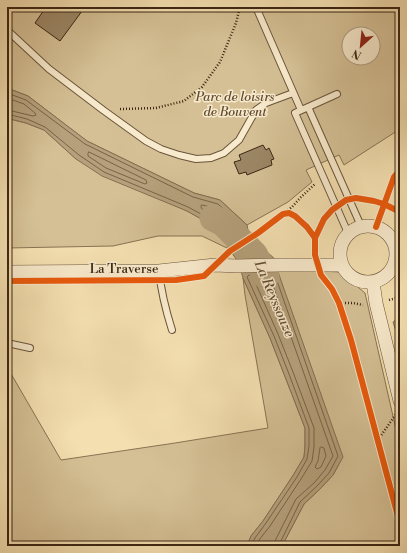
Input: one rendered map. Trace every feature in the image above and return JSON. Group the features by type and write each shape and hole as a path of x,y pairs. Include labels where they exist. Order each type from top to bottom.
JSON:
{"street":[{"path":"361,226 376,227 383,230 397,244 396,255 392,268 382,278 373,282 365,282 351,277 346,272 340,259 339,252 344,239 354,229 361,226"},
{"path":"7,272 160,271 215,265 342,265"},
{"path":"373,282 376,303 400,401"}],"lane":[{"path":"264,7 257,9 301,110"},
{"path":"7,30 49,69 146,141 161,149 196,159 211,158 224,153 239,140 256,110 266,103 293,93"},
{"path":"337,94 295,113 348,234"},
{"path":"308,107 361,226"},
{"path":"160,271 160,280 165,308 172,330"},
{"path":"7,343 30,348"}],"path":[{"path":"103,110 156,108 184,101 202,88 220,62 236,23 240,7"},
{"path":"277,219 292,207 323,177"},
{"path":"215,265 230,251 264,228"},
{"path":"378,440 400,408"}],"green space":[{"name":"Parc de loisirs de Bouvent","path":"7,7 400,7 400,129 344,165 339,155 306,170 312,182 288,202 247,225 220,200 194,193 87,141 28,96 7,88"},
{"path":"7,119 26,123 44,130 76,159 187,211 221,230 229,249 202,236 158,236 113,246 7,248"},
{"path":"277,269 340,272 365,293 400,447 400,546 282,546 304,504 333,475 338,466"},
{"path":"243,278 270,338 305,428 304,457 263,521 251,536 249,546 7,546 7,373 10,372 61,460 268,428"},
{"path":"400,317 400,344 393,322"}],"water":[{"path":"7,88 28,96 87,141 194,193 220,200 247,225 249,235 229,249 221,230 187,211 102,176 76,159 44,130 26,123 7,119"},
{"path":"253,240 275,259 239,263 231,252"},
{"path":"277,269 343,457 333,475 304,504 282,546 249,546 251,536 263,521 304,457 305,428 270,338 241,271"}],"building":[{"path":"46,7 85,7 60,41 35,23"},
{"path":"263,145 266,150 269,148 274,159 271,160 272,165 247,175 246,172 239,174 234,162 241,160 239,155"}],"waterway":[{"name":"La Reyssouze","path":"213,218 223,223 254,254 266,276"}],"cycle path":[{"path":"376,227 394,177 400,170"},
{"path":"400,212 374,201 356,198 346,200 332,210 324,219 315,238 315,255 321,275 332,289 339,303 351,340 400,524"},
{"name":"La Traverse","path":"7,281 176,280 204,276 230,251 258,233 283,214 289,213 295,216 307,227 315,238"}]}
